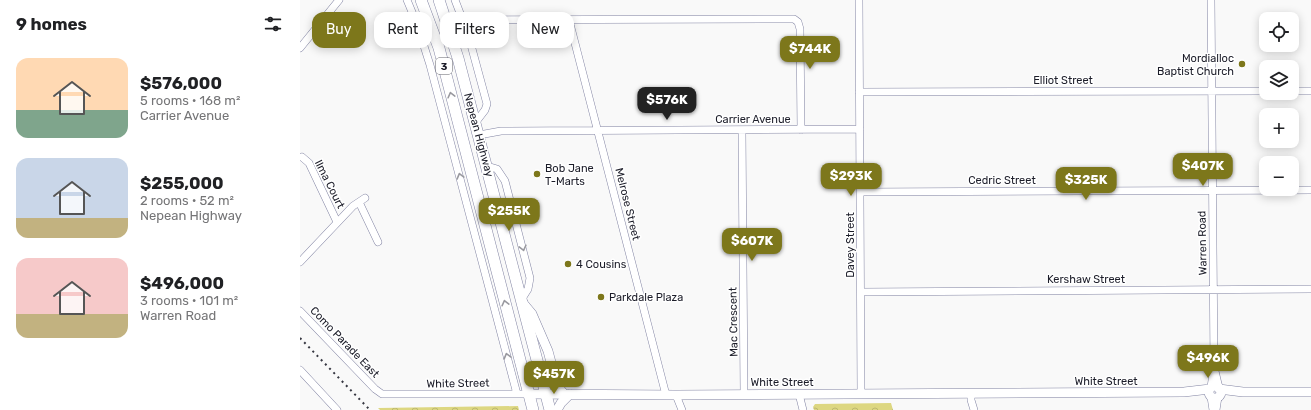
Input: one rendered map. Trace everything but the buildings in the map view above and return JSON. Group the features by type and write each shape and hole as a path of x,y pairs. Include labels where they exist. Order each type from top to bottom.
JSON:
{"highway":[{"name":"Nepean Highway","path":"421,0 439,48 460,133 468,158 515,343 522,394 532,410"},
{"name":"Nepean Highway","path":"439,0 444,12"},
{"name":"Nepean Highway","path":"455,48 471,104 550,410"},
{"path":"460,133 467,125 471,104"},
{"path":"468,158 479,135"},
{"path":"515,343 531,339"}],"main road":[{"path":"521,300 532,314 548,349 556,381 560,390 567,394 557,410"},
{"name":"White Street","path":"522,394 676,395 1311,392"}],"street":[{"path":"300,48 339,0"},
{"path":"408,0 425,50 522,394"},
{"path":"455,0 459,12"},
{"name":"Davey Street","path":"859,0 862,394"},
{"name":"Warren Road","path":"1211,0 1215,410"},
{"path":"574,20 790,18 796,20 800,29 801,130"},
{"name":"Melrose Street","path":"574,39 666,395"},
{"path":"472,48 487,104 485,110 475,123"},
{"path":"1299,91 1311,90"},
{"name":"Elliot Street","path":"859,92 1259,91"},
{"name":"Carrier Avenue","path":"479,135 501,131 860,129"},
{"name":"Mac Crescent","path":"742,130 744,394"},
{"name":"Nepean Highway","path":"449,136 460,133"},
{"name":"Ilma Court","path":"302,157 309,163 337,222"},
{"name":"Cedric Street","path":"860,192 1311,190"},
{"path":"300,262 353,206 362,200 378,242"},
{"name":"Kershaw Street","path":"861,292 1311,289"},
{"name":"Como Parade East","path":"300,311 375,389"},
{"path":"300,370 337,410"},
{"name":"White Street","path":"375,389 379,393 385,395 522,394"},
{"path":"970,393 974,410"},
{"path":"799,394 803,410"},
{"path":"676,395 682,410"}],"green space":[{"path":"891,403 893,410 814,410 813,407 815,404"},
{"path":"518,406 519,410 380,410 378,408"}],"railway":[{"path":"300,338 370,410"}],"place":[{"name":"Mordialloc Baptist Church","path":"1242,64"},
{"name":"Bob Jane T-Marts","path":"537,174"},
{"name":"4 Cousins","path":"568,264"},
{"name":"Parkdale Plaza","path":"601,297"}]}
